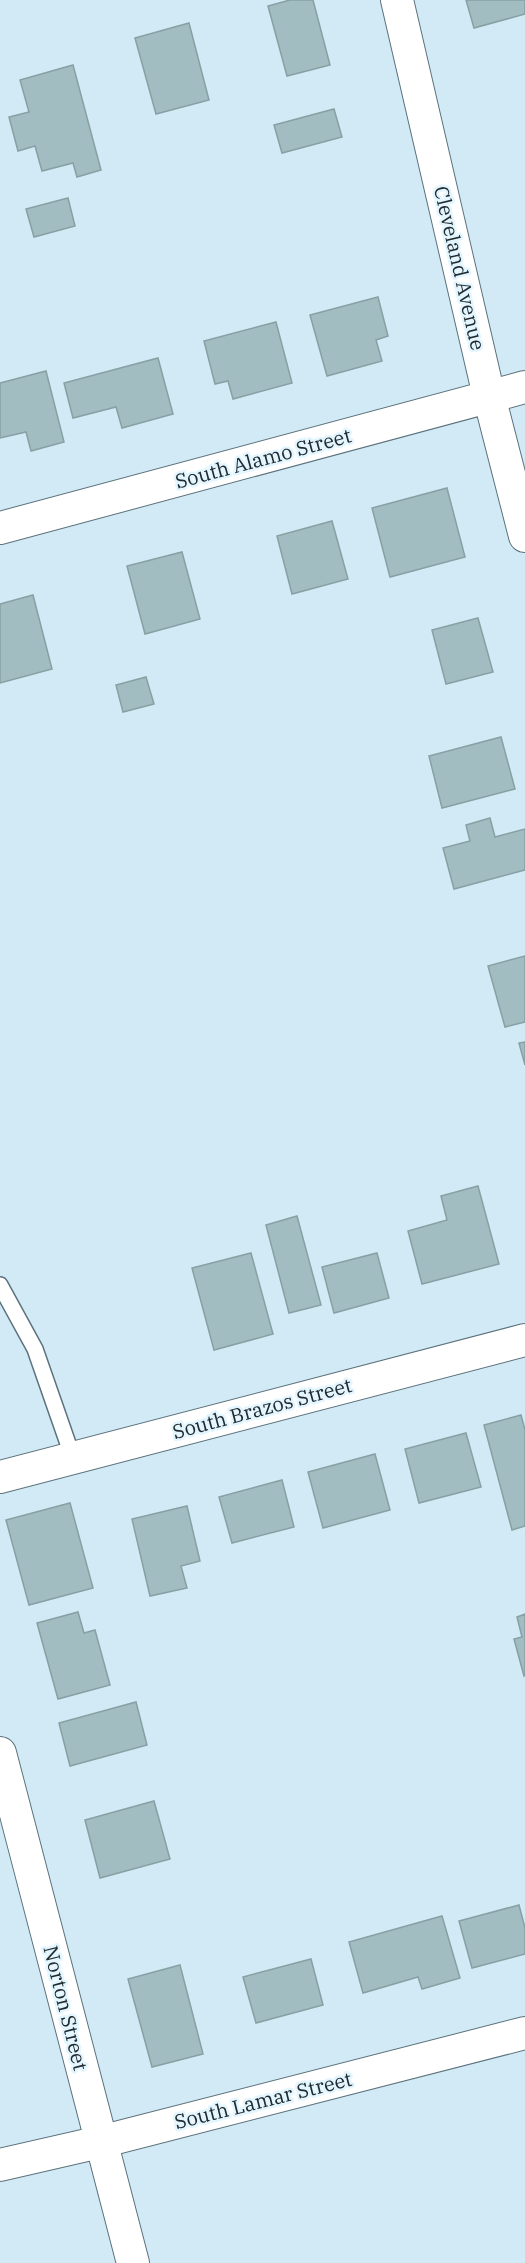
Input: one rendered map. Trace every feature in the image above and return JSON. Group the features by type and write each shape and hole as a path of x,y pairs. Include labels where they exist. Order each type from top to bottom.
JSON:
{"street":[{"name":"Cleveland Avenue","path":"397,0 489,396 525,536"},
{"name":"South Alamo Street","path":"0,528 525,387"},
{"name":"South Brazos Street","path":"0,1477 525,1340"},
{"name":"Norton Street","path":"0,1753 133,2263"},
{"name":"South Lamar Street","path":"0,2165 100,2142 525,2033"}],"lane":[{"path":"0,1286 35,1349 73,1458"}],"building":[{"path":"290,0 313,0 330,65 287,76 268,6"},
{"path":"466,0 525,0 525,14 474,28"},
{"path":"189,23 209,100 156,114 135,38"},
{"path":"73,65 101,170 77,177 73,163 42,171 35,146 18,151 9,117 29,112 20,80"},
{"path":"334,109 342,137 282,153 274,125"},
{"path":"68,198 75,226 34,237 26,209"},
{"path":"378,297 388,336 376,340 382,361 327,376 310,315"},
{"path":"276,322 292,383 233,399 228,381 215,384 204,341"},
{"path":"158,358 173,414 122,428 116,407 73,418 64,383"},
{"path":"46,371 64,442 31,451 26,432 0,438 0,383"},
{"path":"447,488 465,557 390,577 372,508"},
{"path":"332,521 348,579 292,594 277,536"},
{"path":"182,552 200,619 145,634 127,566"},
{"path":"33,595 52,669 0,683 0,604"},
{"path":"478,618 493,672 446,684 432,630"},
{"path":"146,677 154,704 123,712 116,685"},
{"path":"501,737 515,789 442,808 429,756"},
{"path":"490,818 495,837 525,829 525,870 454,889 443,848 470,841 466,825"},
{"path":"525,956 525,1022 505,1027 488,966"},
{"path":"525,1042 525,1065 519,1043"},
{"path":"478,1186 499,1264 422,1284 408,1231 447,1220 441,1196"},
{"path":"297,1216 321,1305 289,1313 266,1225"},
{"path":"251,1253 273,1334 214,1350 192,1268"},
{"path":"377,1253 389,1298 334,1313 322,1267"},
{"path":"521,1415 525,1430 525,1526 512,1530 484,1425"},
{"path":"466,1433 481,1487 419,1503 405,1449"},
{"path":"375,1454 390,1510 323,1528 308,1472"},
{"path":"282,1480 294,1527 232,1543 219,1497"},
{"path":"70,1503 93,1588 29,1605 6,1520"},
{"path":"187,1506 200,1561 181,1566 187,1588 150,1596 132,1519"},
{"path":"78,1612 84,1633 95,1630 110,1685 58,1699 37,1623"},
{"path":"525,1614 524,1676 514,1639 522,1637 517,1617"},
{"path":"136,1702 147,1745 70,1766 59,1723"},
{"path":"154,1801 170,1859 100,1878 85,1820"},
{"path":"519,1905 525,1928 525,1954 472,1968 459,1921"},
{"path":"442,1916 460,1978 422,1989 418,1977 363,1993 349,1942"},
{"path":"311,1959 323,2005 256,2023 243,1977"},
{"path":"180,1965 203,2054 152,2067 128,1979"}]}
